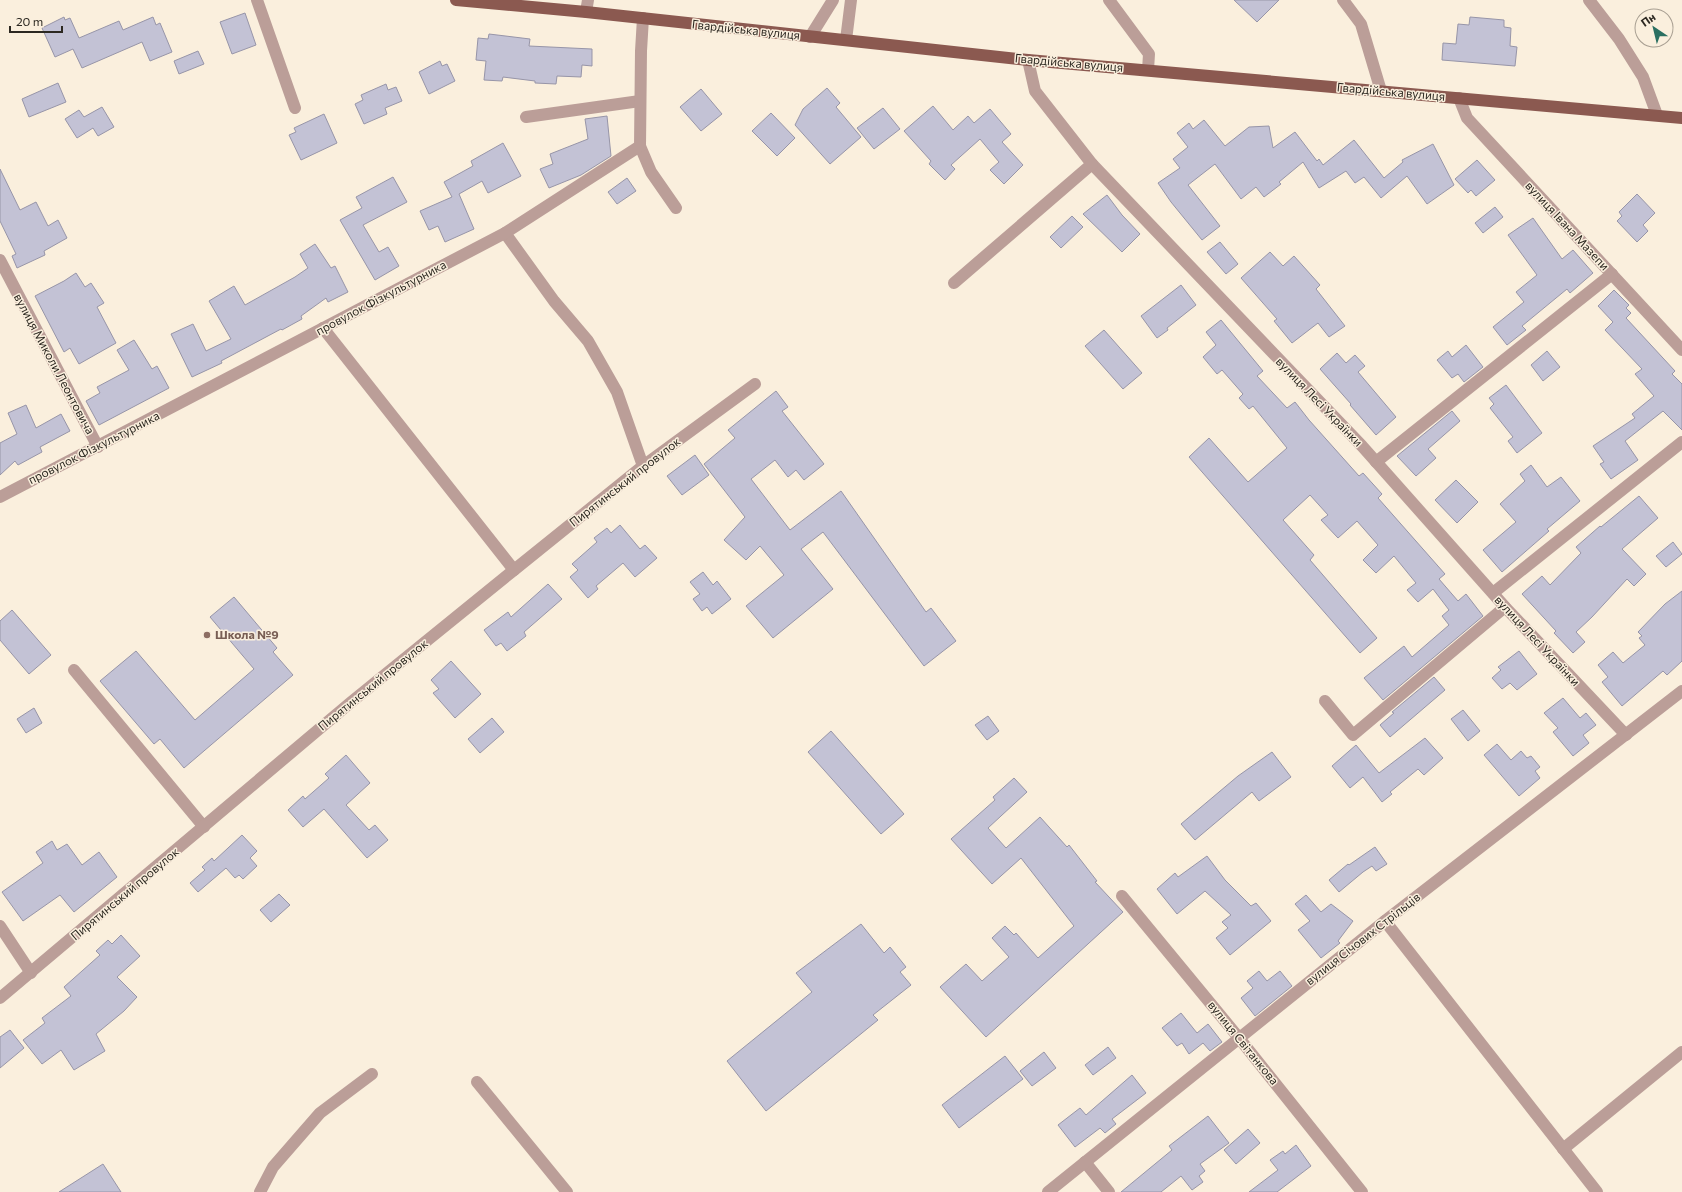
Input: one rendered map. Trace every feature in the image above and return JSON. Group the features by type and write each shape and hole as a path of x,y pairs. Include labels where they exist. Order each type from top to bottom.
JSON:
{"main road":[{"name":"Гвардійська вулиця","path":"456,0 587,6 643,18 1028,60 1682,118"}],"street":[{"path":"257,0 295,108"},
{"path":"810,37 833,0"},
{"path":"846,40 851,0"},
{"path":"1109,0 1149,54 1148,70"},
{"path":"1343,0 1361,24 1381,91"},
{"path":"1589,0 1619,40 1643,77 1657,115"},
{"path":"643,18 641,51 640,146 651,172 676,208"},
{"name":"вулиця Лесі Українки","path":"1028,60 1034,91 1092,164 1376,462 1505,607 1626,735"},
{"name":"вулиця Івана Мазепи","path":"1459,98 1467,118 1682,350"},
{"path":"526,117 640,102"},
{"name":"провулок Фізкультурника","path":"0,497 505,233 640,146"},
{"path":"954,282 1092,164"},
{"path":"505,233 554,301 588,341 617,392 643,466"},
{"name":"вулиця Миколи Леонтовича","path":"0,260 98,447"},
{"path":"1376,462 1612,274"},
{"path":"323,328 514,570"},
{"name":"Пирятинський провулок","path":"0,998 350,703 643,466 755,384"},
{"path":"1493,593 1682,442"},
{"path":"1326,701 1353,735 1505,607"},
{"path":"74,670 204,827"},
{"name":"вулиця Січових Стрільців","path":"1048,1192 1385,921 1682,691"},
{"name":"вулиця Світанкова","path":"1122,896 1239,1038 1362,1192"},
{"path":"1385,921 1597,1192"},
{"path":"0,926 31,973"},
{"path":"1563,1149 1682,1052"},
{"path":"260,1192 273,1167 320,1113 372,1074"},
{"path":"478,1082 567,1192"},
{"path":"1085,1162 1109,1192"}],"building":[{"path":"1234,0 1279,0 1257,22"},
{"path":"245,13 256,45 232,54 220,22"},
{"path":"64,17 65,20 70,18 79,38 119,21 123,30 153,17 156,25 160,23 172,52 150,61 142,42 82,68 73,49 55,57 42,28"},
{"path":"1470,17 1504,20 1504,27 1511,28 1510,46 1517,47 1515,66 1442,60 1443,43 1456,44 1458,24 1469,25"},
{"path":"489,34 530,39 529,46 592,49 592,66 582,65 581,77 557,76 556,84 535,83 535,81 503,77 502,81 484,80 486,61 476,60 478,38 488,39"},
{"path":"198,51 204,64 179,74 174,61"},
{"path":"440,61 442,66 447,64 455,81 429,94 419,72"},
{"path":"58,83 66,102 29,117 22,99"},
{"path":"386,84 388,90 396,87 402,101 385,108 387,114 364,124 355,104 363,100 361,95"},
{"path":"827,88 840,103 836,107 861,137 830,164 795,125 803,109"},
{"path":"701,89 722,114 701,131 680,107"},
{"path":"933,106 953,130 968,116 974,123 990,109 1011,134 1002,142 1023,165 1004,184 990,170 999,162 980,139 951,165 955,169 945,180 929,164 931,161 904,131"},
{"path":"102,107 114,127 98,136 93,128 77,138 65,119 79,110 84,117"},
{"path":"883,108 900,129 874,149 857,128"},
{"path":"771,113 795,138 777,156 752,131"},
{"path":"324,114 337,143 301,160 289,135 296,132 294,128"},
{"path":"607,116 611,156 581,175 549,188 540,169 553,164 550,154 588,139 585,119"},
{"path":"1204,120 1225,146 1249,127 1269,126 1273,148 1295,132 1317,161 1319,159 1323,165 1354,140 1384,178 1403,162 1402,160 1433,144 1454,185 1427,204 1407,176 1381,198 1364,177 1355,183 1346,171 1319,188 1303,162 1279,182 1281,184 1264,197 1256,187 1241,199 1215,164 1188,185 1220,226 1202,240 1171,202 1158,183 1180,168 1173,159 1188,147 1177,133 1189,123 1193,129"},
{"path":"503,143 521,176 488,193 482,181 459,194 474,229 445,242 438,226 429,230 420,211 452,197 444,182 473,166 471,161"},
{"path":"1477,160 1495,180 1476,196 1471,190 1468,193 1455,179"},
{"path":"0,169 20,210 36,202 48,226 58,220 67,238 44,251 45,255 17,268 12,256 16,254 0,221"},
{"path":"393,177 407,202 363,225 379,252 388,247 399,266 375,280 340,220 362,208 356,197"},
{"path":"627,178 636,191 617,204 608,192"},
{"path":"1637,194 1655,213 1643,225 1648,231 1637,242 1617,221 1622,216 1619,212"},
{"path":"1107,195 1122,215 1140,234 1122,252 1083,214"},
{"path":"1495,207 1503,217 1483,233 1475,223"},
{"path":"1072,216 1083,227 1061,248 1050,237"},
{"path":"1533,218 1562,259 1573,250 1593,273 1570,293 1567,289 1522,326 1526,330 1507,345 1493,327 1524,302 1516,292 1537,275 1508,235"},
{"path":"1220,242 1238,264 1226,274 1207,252"},
{"path":"315,244 331,268 335,266 348,292 328,302 326,298 301,316 302,319 221,361 222,363 192,377 171,334 193,324 206,351 231,339 209,301 234,286 245,305 308,268 300,254"},
{"path":"1270,252 1283,266 1294,256 1320,285 1316,289 1345,326 1329,337 1318,323 1292,343 1274,321 1277,319 1241,278"},
{"path":"76,273 85,287 91,283 104,303 97,307 116,343 79,364 70,348 64,352 35,296"},
{"path":"1181,285 1196,305 1157,338 1141,316"},
{"path":"1614,290 1629,305 1626,308 1631,313 1626,318 1675,371 1672,374 1682,384 1682,430 1663,411 1625,441 1638,460 1611,479 1600,464 1604,462 1593,446 1635,418 1632,414 1654,396 1635,374 1642,369 1605,330 1613,322 1598,306"},
{"path":"1221,320 1263,371 1257,376 1287,408 1295,402 1359,476 1363,473 1382,494 1378,498 1445,574 1439,579 1458,601 1466,594 1483,616 1383,700 1364,678 1404,646 1412,657 1449,625 1442,616 1449,610 1433,589 1418,602 1407,590 1416,583 1394,556 1376,573 1363,560 1378,545 1357,521 1338,538 1321,520 1328,515 1310,495 1283,520 1314,555 1310,560 1377,638 1360,653 1189,457 1209,438 1248,482 1287,448 1253,406 1249,409 1239,398 1243,394 1222,370 1217,374 1203,357 1216,345 1206,332"},
{"path":"1104,330 1142,373 1123,389 1085,346"},
{"path":"134,340 152,369 157,366 169,388 99,425 86,401 100,393 97,387 129,370 117,350"},
{"path":"1466,345 1483,367 1464,382 1458,374 1452,378 1437,360 1448,351 1452,357"},
{"path":"1547,351 1560,367 1543,381 1531,365"},
{"path":"1337,353 1346,363 1355,355 1365,366 1358,372 1396,417 1376,435 1320,369"},
{"path":"1506,385 1542,433 1517,453 1508,441 1513,437 1490,408 1494,404 1489,398"},
{"path":"776,391 788,407 782,411 824,464 804,480 796,470 788,477 775,460 751,479 790,530 841,491 926,612 931,608 956,641 924,666 823,532 801,549 833,589 773,638 746,606 784,575 760,546 746,560 724,540 745,517 704,464 735,438 728,430"},
{"path":"26,405 36,428 61,414 70,431 40,447 42,452 18,465 15,461 0,475 0,443 17,434 8,413"},
{"path":"1452,411 1460,421 1428,449 1436,458 1416,476 1397,456"},
{"path":"695,455 709,475 682,495 667,476"},
{"path":"1531,465 1547,487 1561,477 1580,501 1547,529 1549,531 1502,572 1483,550 1516,522 1500,504 1525,481 1520,474"},
{"path":"1456,480 1478,502 1457,523 1435,500"},
{"path":"1639,496 1658,518 1622,549 1646,574 1634,586 1627,579 1576,632 1585,642 1573,653 1554,633 1556,631 1522,594 1542,576 1550,585 1581,553 1576,547 1600,526 1601,527"},
{"path":"620,525 640,549 645,545 657,558 635,577 623,563 596,586 598,589 588,598 570,577 578,570 572,564 597,542 594,538 607,528 611,533"},
{"path":"1673,542 1682,554 1666,567 1656,556"},
{"path":"703,572 713,585 717,581 731,599 712,614 707,607 702,611 693,599 700,594 690,582"},
{"path":"548,584 562,599 524,632 526,636 507,651 501,643 496,646 484,630 508,612 511,617"},
{"path":"1682,591 1682,661 1667,675 1663,671 1622,706 1602,682 1608,677 1598,665 1613,652 1623,663 1645,645 1639,638 1642,636 1638,632 1665,604"},
{"path":"234,597 277,648 273,652 293,675 184,768 160,739 154,744 100,681 136,651 195,720 254,669 210,617"},
{"path":"12,610 51,655 29,674 0,640 0,621"},
{"path":"1519,651 1537,674 1517,690 1510,683 1502,689 1492,678 1501,670 1498,667"},
{"path":"451,661 481,694 455,718 433,693 439,689 431,680"},
{"path":"1434,677 1445,690 1390,737 1380,725 1394,713 1392,712"},
{"path":"1563,698 1580,718 1586,713 1596,725 1583,735 1589,743 1573,756 1553,732 1558,728 1544,713"},
{"path":"34,708 42,723 26,733 17,719"},
{"path":"1463,710 1480,731 1468,741 1451,719"},
{"path":"988,716 999,731 987,740 975,725"},
{"path":"492,718 504,732 480,753 468,739"},
{"path":"831,731 904,814 881,834 808,752"},
{"path":"1425,738 1443,758 1424,775 1418,769 1390,792 1392,794 1382,802 1363,777 1350,788 1332,766 1356,745 1379,773"},
{"path":"1497,744 1511,760 1521,751 1527,758 1531,756 1540,767 1535,771 1540,778 1519,796 1484,755"},
{"path":"1272,752 1291,777 1259,801 1252,792 1195,840 1181,824 1238,776"},
{"path":"346,755 370,783 346,805 369,830 375,825 388,840 367,858 324,809 303,827 288,810 303,796 305,799 329,778 325,774"},
{"path":"1014,778 1027,792 988,828 1006,848 1040,817 1067,847 1069,845 1097,881 1095,882 1123,912 986,1037 940,987 966,964 982,981 1009,957 992,938 1005,926 1014,935 1016,933 1038,958 1074,926 1021,858 992,884 951,839 995,800 993,797"},
{"path":"242,835 257,851 250,858 257,866 243,879 239,875 235,878 226,868 198,892 190,883 205,870 202,867 212,858 214,861"},
{"path":"52,841 57,850 67,844 82,865 99,852 117,877 74,912 60,895 23,921 2,892 43,863 36,852"},
{"path":"1375,847 1387,864 1376,871 1372,866 1339,892 1329,880 1348,864 1349,865"},
{"path":"1207,856 1225,880 1251,906 1256,903 1271,921 1230,955 1216,938 1228,928 1222,922 1231,915 1205,891 1177,914 1157,889 1175,873 1178,877"},
{"path":"279,894 290,905 271,922 260,910"},
{"path":"1306,895 1321,912 1331,904 1353,921 1338,941 1340,943 1321,958 1298,930 1310,921 1295,904"},
{"path":"861,924 884,953 890,947 906,967 900,972 911,985 873,1015 878,1020 766,1111 727,1061 812,992 796,973"},
{"path":"121,935 140,956 117,977 137,997 124,1011 96,1034 105,1051 74,1070 61,1050 42,1064 23,1040 45,1023 42,1018 71,996 64,987 100,955 96,951 108,940 112,944"},
{"path":"1259,971 1267,981 1280,971 1292,986 1255,1016 1241,998 1253,988 1247,981"},
{"path":"1181,1013 1197,1033 1208,1024 1222,1042 1210,1051 1203,1043 1189,1054 1182,1043 1177,1046 1162,1028"},
{"path":"10,1030 24,1048 0,1068 0,1037"},
{"path":"1108,1047 1116,1058 1093,1075 1085,1065"},
{"path":"1044,1052 1056,1068 1032,1086 1020,1071"},
{"path":"1005,1056 1023,1079 959,1128 942,1105"},
{"path":"1132,1075 1146,1093 1112,1119 1116,1124 1105,1133 1100,1128 1075,1147 1058,1125 1080,1108 1086,1115"},
{"path":"1208,1116 1229,1143 1200,1164 1205,1171 1199,1176 1203,1182 1192,1190 1181,1176 1161,1192 1121,1192 1172,1150 1169,1146"},
{"path":"1248,1129 1260,1143 1236,1164 1224,1150"},
{"path":"1296,1145 1311,1166 1277,1192 1249,1192 1278,1170 1270,1160 1283,1151 1285,1154"},
{"path":"103,1164 121,1192 59,1192"}],"place":[{"name":"Школа №9","path":"207,635"}]}
